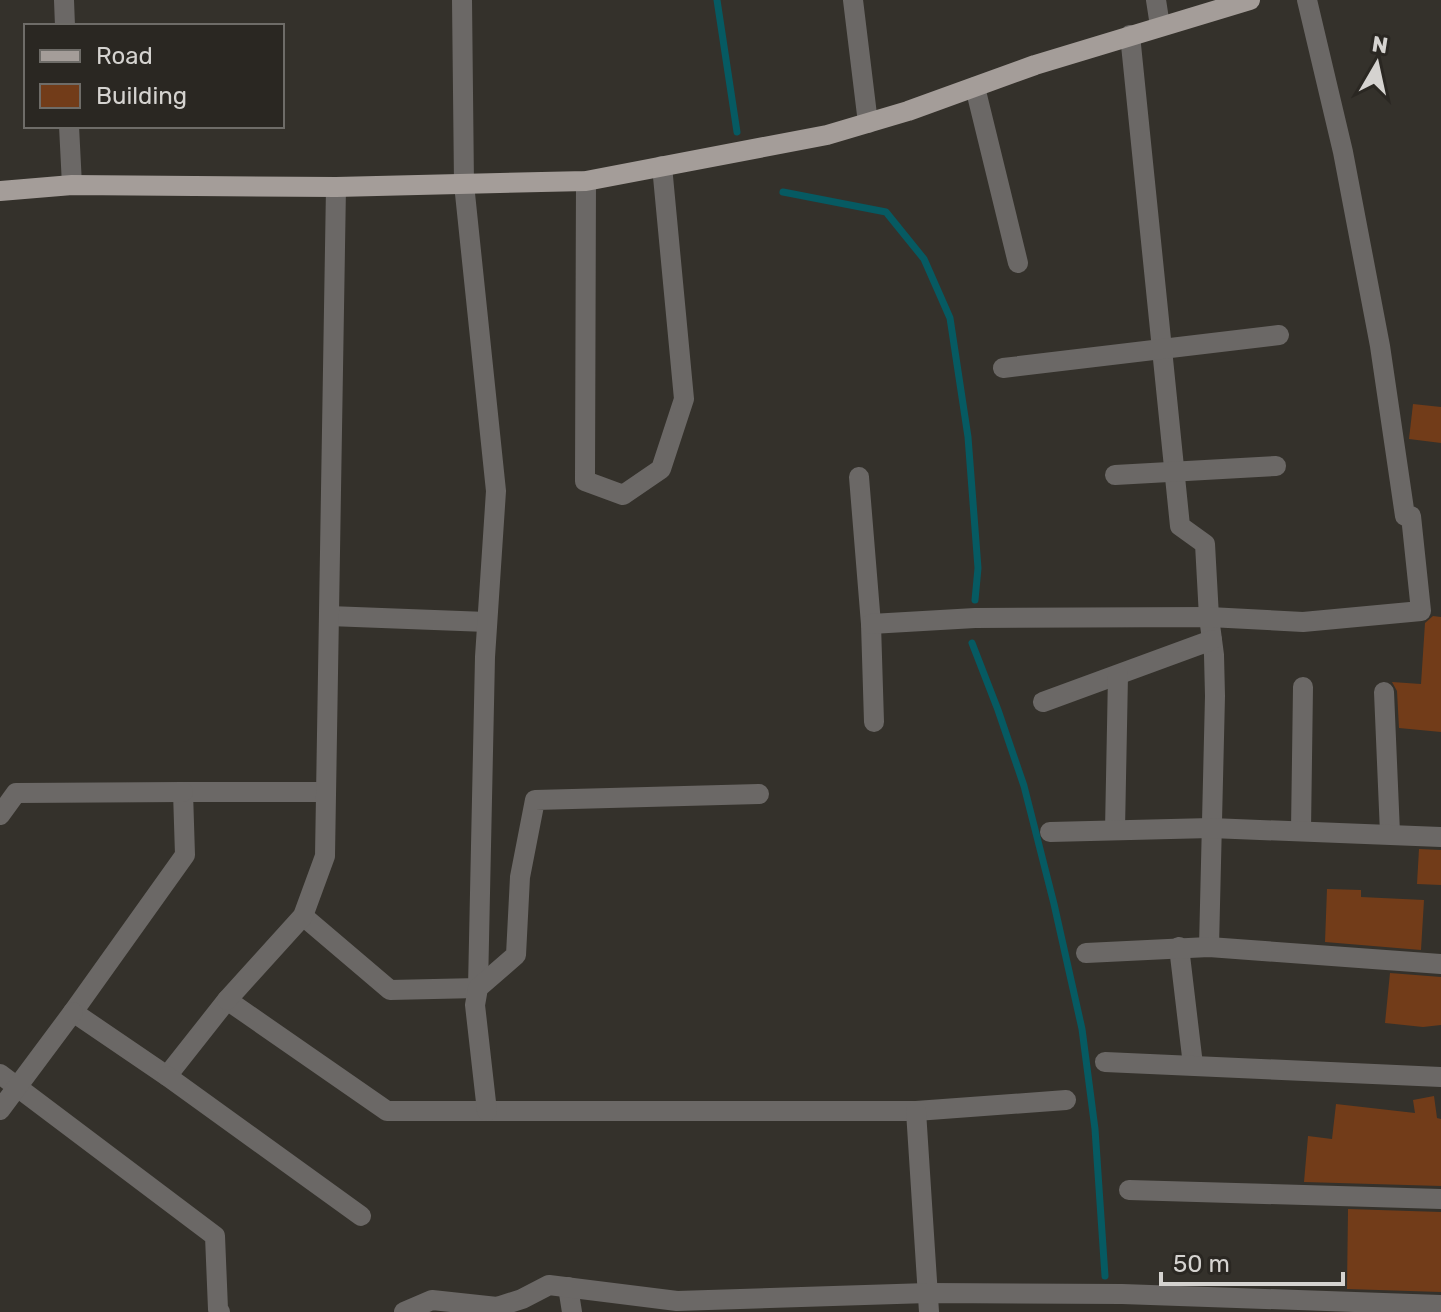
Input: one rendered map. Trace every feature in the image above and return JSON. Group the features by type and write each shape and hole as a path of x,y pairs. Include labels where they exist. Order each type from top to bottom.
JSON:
{"main road":[{"path":"0,191 72,185 336,187 586,181 827,135 908,111 1035,65 1250,0"}],"street":[{"path":"64,0 65,24"},
{"path":"462,0 464,184 496,491 484,673 478,988 475,1005 487,1111"},
{"path":"853,0 868,123"},
{"path":"1156,0 1160,26"},
{"path":"871,624 975,618 1209,617 1303,622 1421,611 1411,516 1405,516 1375,316 1343,152 1307,0"},
{"path":"1130,35 1180,526 1205,544 1215,696 1209,947"},
{"path":"975,87 1018,263"},
{"path":"69,128 72,185"},
{"path":"586,181 585,481 623,495 661,469 684,399 662,166"},
{"path":"167,1076 227,1000 303,916 325,856 336,187"},
{"path":"1003,368 1279,335"},
{"path":"1115,475 1276,466"},
{"path":"859,477 871,624 874,722"},
{"path":"329,616 487,622"},
{"path":"1043,702 1212,640"},
{"path":"1115,830 1118,675"},
{"path":"1301,830 1303,687"},
{"path":"1384,692 1390,833"},
{"path":"0,1110 8,1081 73,1012 185,855 183,792"},
{"path":"0,815 16,793 326,792"},
{"path":"303,916 390,990 478,988 516,955 520,877 535,800 759,794"},
{"path":"1050,832 1211,828 1441,837"},
{"path":"1179,947 1193,1065"},
{"path":"1086,953 1209,947 1441,964"},
{"path":"227,1000 387,1111 916,1111 1066,1100"},
{"path":"73,1012 361,1216"},
{"path":"1105,1062 1441,1077"},
{"path":"8,1081 215,1236 218,1311"},
{"path":"916,1111 928,1302"},
{"path":"1129,1190 1441,1199"},
{"path":"404,1312 432,1300 497,1307 549,1285 677,1301 928,1302 1122,1294 1441,1305"},
{"path":"568,1287 572,1312"}],"building":[{"path":"1413,404 1441,407 1441,443 1409,439"},
{"path":"1433,616 1441,617 1441,732 1399,728 1397,691 1392,682 1421,684 1425,623"},
{"path":"1419,849 1441,850 1441,885 1417,884"},
{"path":"1327,889 1361,890 1361,897 1424,900 1421,950 1325,942"},
{"path":"1390,973 1441,977 1441,1025 1423,1027 1385,1023"},
{"path":"1434,1096 1437,1118 1441,1119 1441,1186 1304,1182 1308,1136 1332,1139 1336,1104 1415,1113 1413,1100"},
{"path":"1348,1209 1441,1212 1441,1292 1347,1289"}],"waterway":[{"path":"717,0 737,132"},
{"path":"783,192 886,212 924,259 950,318 968,437 978,568 975,600"},
{"path":"972,643 1024,786 1082,1029 1095,1129 1105,1276"}]}
